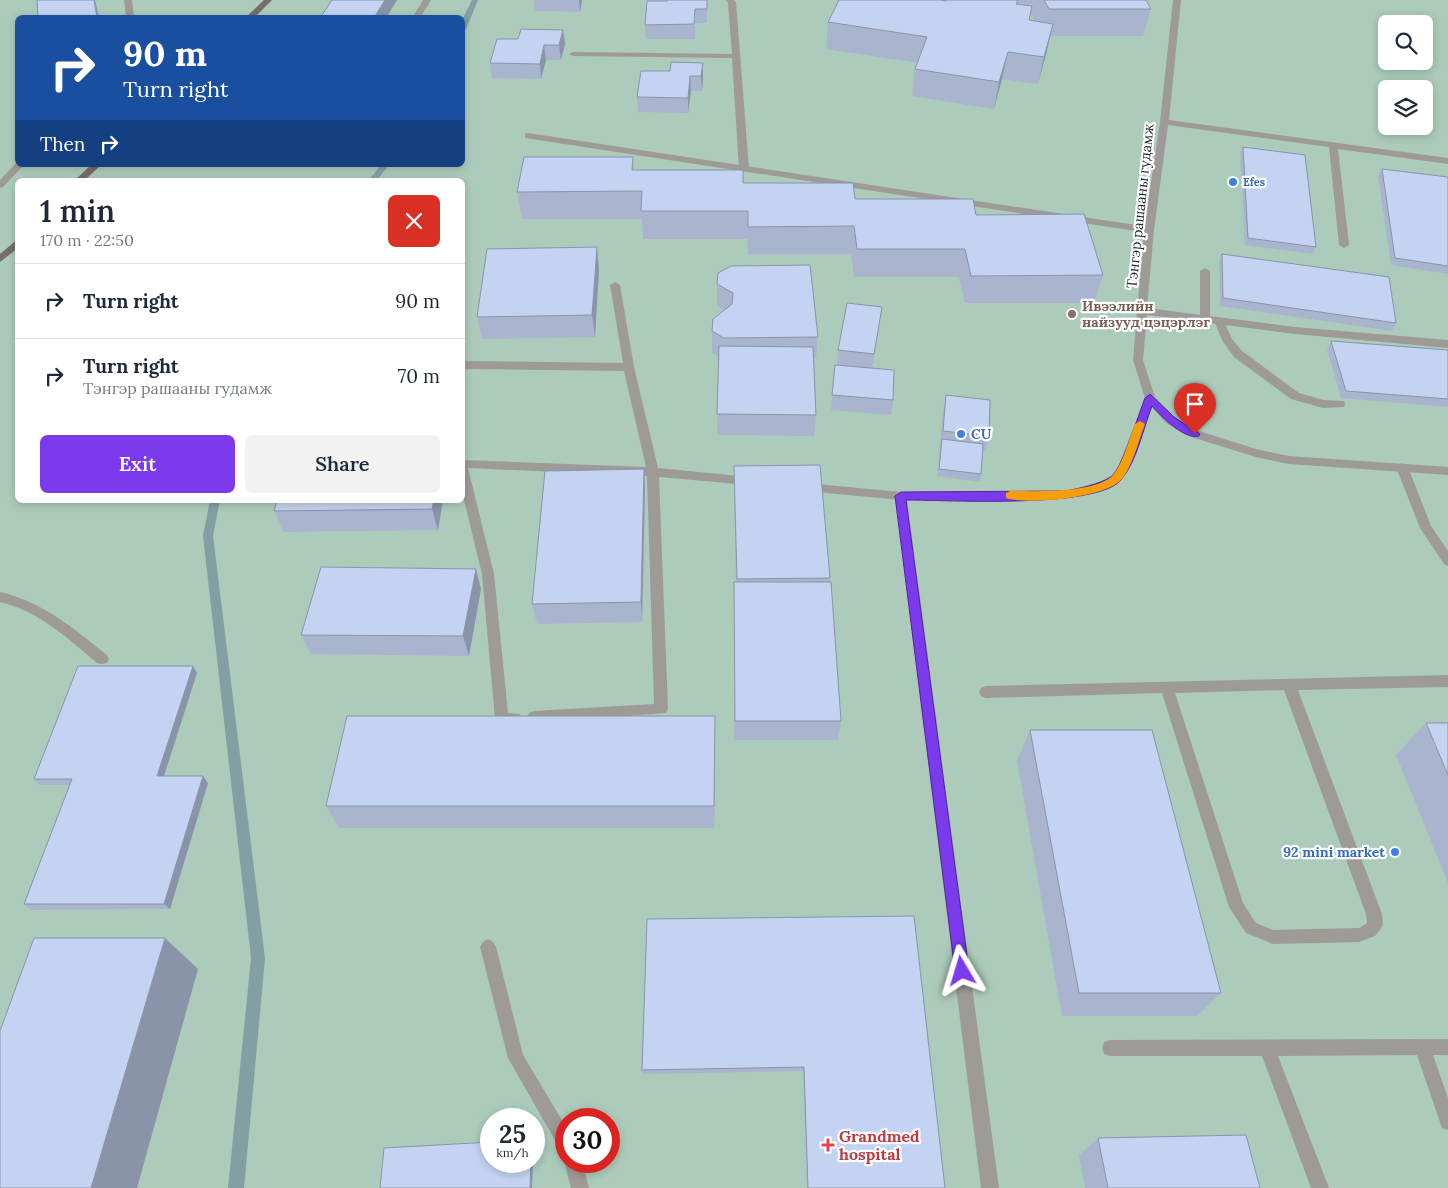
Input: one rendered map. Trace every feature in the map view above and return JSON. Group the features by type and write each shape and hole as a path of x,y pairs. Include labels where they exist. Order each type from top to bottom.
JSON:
{"street":[{"path":"128,0 130,15"},
{"path":"252,15 268,0"},
{"path":"418,15 427,0"},
{"path":"730,0 732,2 744,169"},
{"name":"Тэнгэр рашааны гудамж","path":"1176,0 1164,122 1149,230 1138,360 1150,398 1170,420 1195,434 1256,453 1289,460 1448,471"},
{"path":"572,54 736,56"},
{"path":"1164,122 1448,161"},
{"path":"528,136 1149,230"},
{"path":"1333,145 1344,244"},
{"path":"0,185 17,167"},
{"path":"82,178 94,167"},
{"path":"0,259 15,245"},
{"path":"1205,271 1205,320"},
{"path":"465,478 488,574 502,719 661,709 653,472 629,368 615,285"},
{"path":"1143,311 1220,323 1339,336 1448,344"},
{"path":"1220,323 1226,340 1238,354 1295,396 1323,404 1340,404"},
{"path":"465,365 629,368"},
{"path":"792,485 901,496 1066,495 1090,490 1116,478 1126,462 1150,398"},
{"path":"465,465 653,472 762,482"},
{"path":"1402,468 1426,528 1448,561"},
{"path":"901,496 990,1188"},
{"path":"0,598 8,599 48,616 102,659"},
{"path":"986,692 1448,681"},
{"path":"1167,688 1237,907 1251,928 1273,937 1359,935 1370,931 1375,925 1374,914 1289,685"},
{"path":"488,947 516,1058 555,1124"},
{"path":"1422,1047 1448,1122"},
{"path":"1110,1048 1448,1047"},
{"path":"1266,1048 1320,1188"},
{"path":"576,1173 580,1188"}],"green space":[{"path":"0,0 1448,0 1448,1188 0,1188"}],"building":[{"path":"37,0 94,0 96,15 38,15"},
{"path":"332,0 385,0 376,15 322,15"},
{"path":"707,0 707,9 695,9 694,24 645,25 647,1"},
{"path":"839,0 1018,0 1016,4 1032,6 1029,20 1053,24 1044,57 1008,52 999,82 915,69 927,37 828,22"},
{"path":"1044,0 1146,0 1151,9 1049,9"},
{"path":"521,29 563,30 559,45 544,45 540,64 490,63 497,39 518,39"},
{"path":"671,62 703,63 701,76 690,76 688,98 637,97 641,71 670,71"},
{"path":"1243,147 1305,155 1316,247 1248,238"},
{"path":"524,157 633,157 632,170 743,170 743,183 853,183 855,199 973,199 976,215 1084,214 1103,275 971,276 965,249 857,249 854,226 748,227 748,211 641,211 642,191 517,192"},
{"path":"1382,169 1448,177 1448,266 1395,258"},
{"path":"597,247 592,315 477,317 487,249"},
{"path":"1222,254 1389,277 1396,323 1223,298"},
{"path":"810,265 818,337 724,338 712,331 713,319 732,304 733,293 717,284 718,273 731,266"},
{"path":"847,303 882,307 874,354 838,350"},
{"path":"1331,341 1448,350 1448,399 1346,391"},
{"path":"719,346 813,347 816,415 717,414"},
{"path":"835,365 894,370 893,400 832,395"},
{"path":"946,395 990,400 989,436 943,431"},
{"path":"942,439 983,444 981,474 939,469"},
{"path":"820,465 830,578 737,579 734,466"},
{"path":"644,469 641,602 532,604 545,471"},
{"path":"276,503 433,503 432,509 274,511"},
{"path":"321,567 476,569 463,636 301,635"},
{"path":"734,582 831,582 841,721 735,721"},
{"path":"78,666 193,666 157,776 203,776 164,904 24,904 72,779 34,779"},
{"path":"347,716 715,716 714,806 326,806"},
{"path":"1426,723 1448,723 1448,775"},
{"path":"1030,730 1152,730 1221,993 1079,993"},
{"path":"914,916 945,1188 808,1188 804,1067 642,1070 647,919"},
{"path":"34,938 165,938 91,1188 0,1188 0,1031"},
{"path":"1246,1135 1260,1188 1108,1188 1098,1138"},
{"path":"480,1143 480,1173 531,1173 530,1188 380,1188 384,1148"}],"waterway":[{"path":"465,22 475,0"},
{"path":"375,178 383,167"},
{"path":"214,503 208,536 258,958 236,1188"}],"slow traffic":[{"path":"1010,495 1066,495 1090,490 1116,478 1126,462 1140,424"}],"place":[{"name":"Efes","path":"1233,182"},
{"name":"Ивээлийн найзууд цэцэрлэг","path":"1072,314"},
{"name":"CU","path":"961,434"},
{"name":"92 mini market","path":"1395,852"},
{"name":"Grandmed hospital","path":"828,1145"}],"route":[{"path":"962,971 901,496 1066,495 1090,490 1116,478 1126,462 1150,398 1170,420 1195,434"}]}
